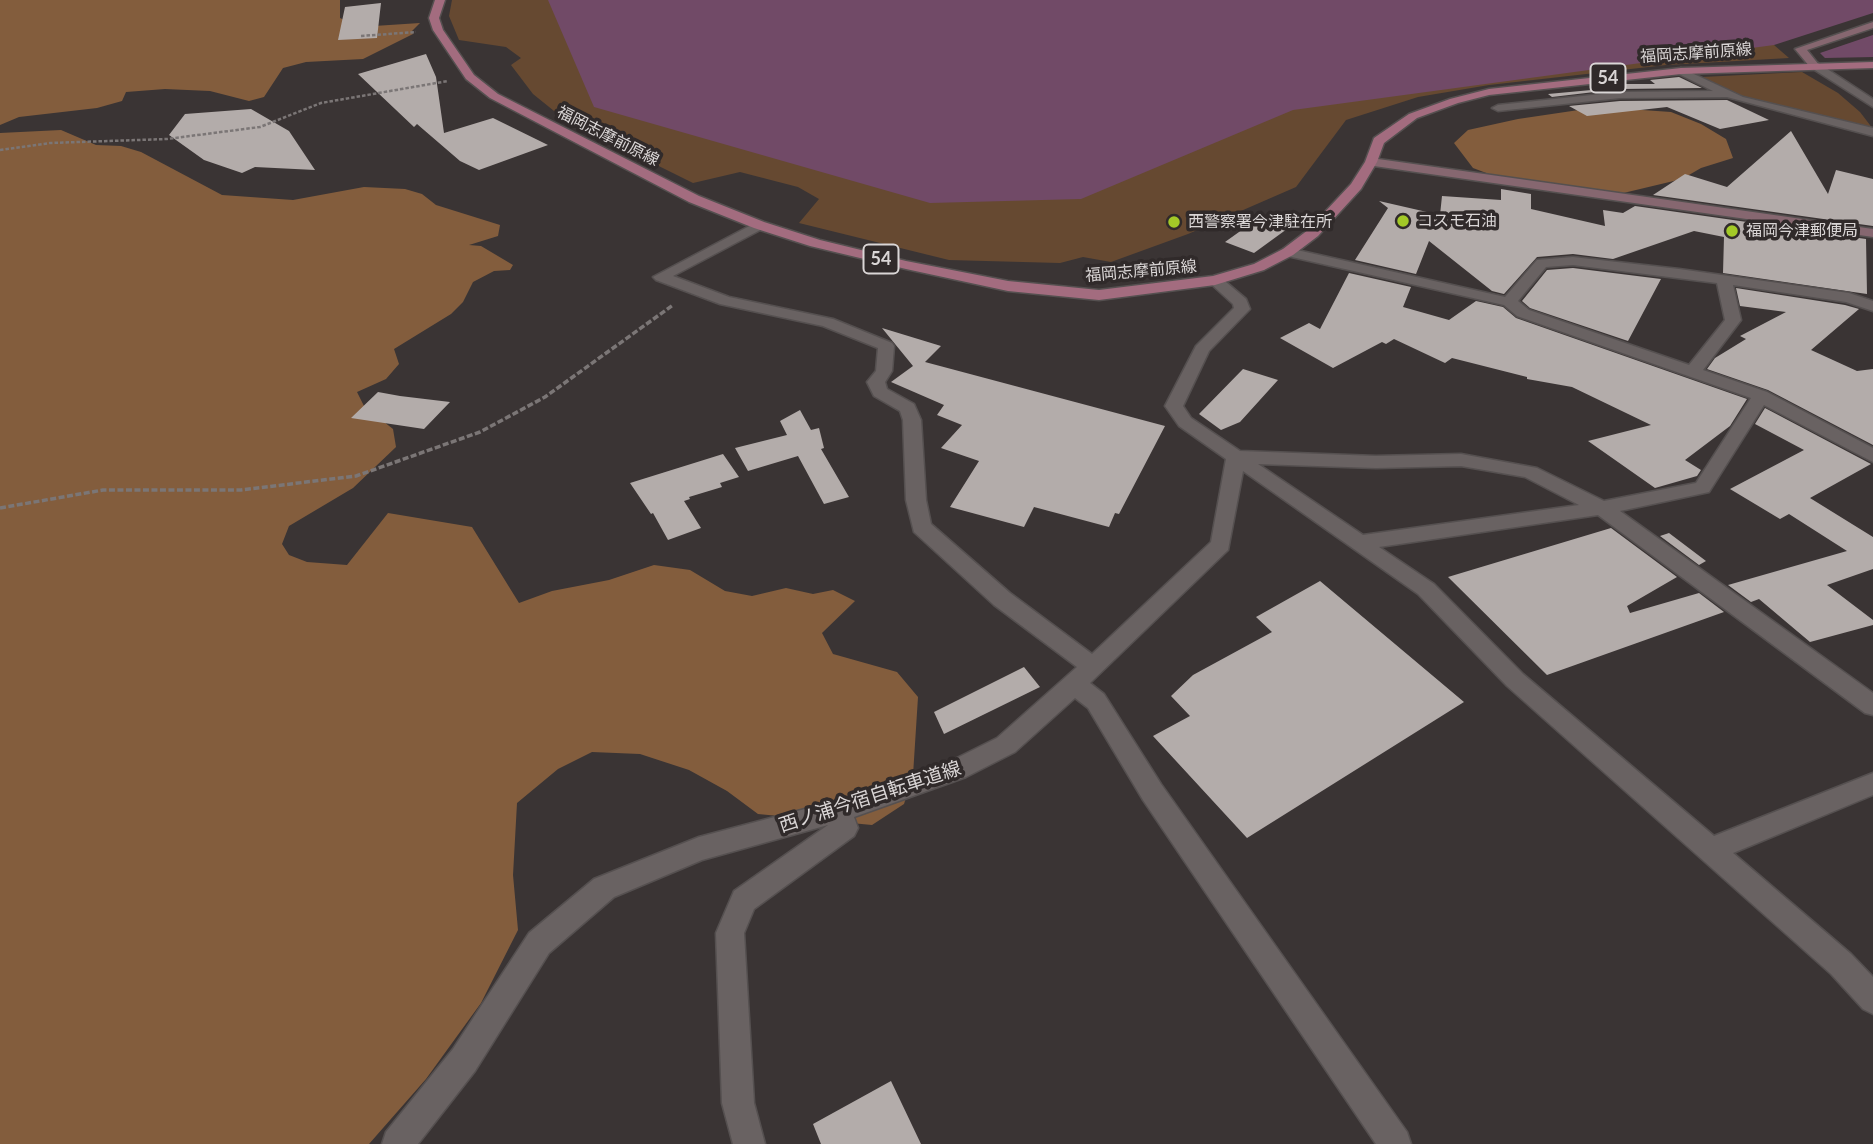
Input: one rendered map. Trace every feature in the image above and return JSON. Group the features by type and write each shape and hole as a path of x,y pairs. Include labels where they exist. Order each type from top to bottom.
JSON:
{"main road":[{"path":"438,30 434,18 440,0"},
{"name":"福岡志摩前原線","path":"438,30 470,77 494,96 694,199 759,225 815,243 906,265 1052,292 1098,295 1167,289 1215,280 1259,267 1288,252 1313,233 1339,206 1371,162 1378,141 1399,124 1419,113 1454,101 1489,92 1681,71 1873,65"}],"street":[{"path":"1873,25 1800,49 1814,65 1873,104"},
{"path":"1681,71 1730,94 1873,132"},
{"path":"1498,108 1620,95 1730,94"},
{"path":"1371,162 1873,233"},
{"path":"759,225 661,277 693,290 758,309 827,322 886,346 884,371 876,382 880,392 908,408 912,419 916,500 921,527 1084,675 1096,701 1152,792 1395,1144"},
{"path":"1288,252 1509,302 1523,313 1761,396 1873,456"},
{"path":"1509,302 1542,263 1573,261 1724,279 1849,298 1873,306"},
{"path":"1693,372 1733,320 1724,279"},
{"path":"1215,280 1241,302 1242,309 1202,349 1174,406 1185,422 1363,542 1426,589 1515,680 1713,849 1841,964 1873,999"},
{"path":"1363,542 1602,508 1702,488 1761,396"},
{"path":"1236,457 1376,461 1461,460 1530,472 1602,508 1873,706"},
{"name":"西ノ浦今宿自転車道線","path":"398,1144 464,1060 539,943 604,888 699,849 839,811 957,770 1006,745 1221,545 1236,457"},
{"path":"1713,849 1873,784"},
{"path":"749,1144 738,1103 730,933 744,900 845,828 839,811"}],"path":[{"path":"361,36 438,30"},
{"path":"0,150 50,143 167,139 260,127 321,103 470,77"},
{"path":"0,508 103,490 241,490 356,475 480,432 545,397 693,290"}],"shaded area":[{"path":"0,0 340,0 340,18 359,27 420,23 412,31 413,34 363,59 306,62 283,68 264,97 249,101 210,91 165,89 126,92 122,101 97,108 19,117 0,125"},
{"path":"452,0 1591,0 1774,45 1789,58 1666,65 1489,85 1418,97 1346,120 1296,187 1188,234 1111,262 1083,257 1060,263 949,260 799,223 819,199 798,187 740,172 693,183 564,119 533,94 511,65 521,58 506,47 459,40 449,16"},
{"path":"548,0 1873,0 1873,13 1774,45 1293,110 1081,199 930,203 594,107"},
{"path":"1873,35 1873,57 1825,58 1820,53"},
{"path":"1802,72 1838,93 1860,112 1873,129 1741,97 1702,77"},
{"path":"1599,107 1671,112 1701,124 1726,139 1733,158 1701,168 1682,179 1615,195 1497,177 1473,168 1454,143 1468,130 1518,119"},
{"path":"61,130 96,145 121,146 141,152 222,195 293,200 364,187 405,189 422,194 436,205 500,225 498,236 469,245 481,246 513,265 510,270 494,271 473,282 463,302 451,314 394,349 399,364 386,379 357,392 364,406 393,429 396,447 353,488 289,526 282,544 289,555 307,562 347,565 388,513 472,527 519,603 552,591 609,580 654,565 690,570 725,591 752,596 786,588 813,594 833,590 855,601 822,633 833,654 897,672 918,697 913,775 904,804 872,825 758,814 727,791 689,770 640,754 592,752 558,769 517,803 513,875 518,930 481,1003 426,1079 369,1144 0,1144 0,133"}],"building":[{"path":"381,3 377,38 338,40 345,7"},
{"path":"426,54 436,77 444,133 493,118 548,145 479,170 460,161 417,124 414,127 358,74"},
{"path":"1679,77 1702,88 1620,89 1552,97 1548,94 1624,87 1619,84 1655,84 1650,80"},
{"path":"1727,100 1769,120 1720,129 1667,107 1587,116 1569,106 1620,101"},
{"path":"251,109 289,131 315,170 255,167 242,173 204,160 169,135 185,114"},
{"path":"1791,131 1828,194 1836,170 1873,179 1873,226 1653,195 1685,174 1727,187"},
{"path":"1501,189 1531,194 1531,209 1605,226 1603,210 1623,213 1635,206 1866,239 1867,294 1723,273 1724,237 1694,231 1613,259 1573,254 1537,257 1504,294 1492,291 1429,241 1416,274 1355,260 1388,208 1379,201 1440,215 1442,196 1501,200"},
{"path":"1253,222 1287,229 1254,253 1225,242"},
{"path":"1573,268 1661,279 1628,341 1530,308 1522,301 1547,270"},
{"path":"1349,273 1411,287 1403,307 1449,320 1476,301 1503,307 1516,318 1747,399 1730,426 1685,460 1701,470 1697,476 1655,488 1588,441 1651,425 1572,387 1527,379 1452,358 1445,363 1394,339 1386,344 1382,342 1333,368 1280,338 1309,323 1320,329"},
{"path":"1736,288 1859,309 1811,350 1857,371 1873,369 1873,445 1768,390 1707,369 1715,358 1746,339 1740,336 1786,312 1740,306"},
{"path":"882,328 941,346 925,362 1165,426 1119,514 1115,513 1109,527 1034,507 1024,527 950,507 979,461 941,448 962,425 937,415 944,405 891,382 913,366"},
{"path":"1243,369 1278,380 1240,422 1221,430 1199,414"},
{"path":"378,392 450,402 424,429 351,418"},
{"path":"1765,408 1871,464 1810,498 1873,537 1873,569 1827,585 1873,620 1873,625 1810,642 1759,599 1751,602 1728,585 1847,551 1789,514 1780,519 1730,489 1804,450 1755,424"},
{"path":"800,410 811,430 819,428 824,448 821,449 849,497 824,504 798,456 748,471 735,448 787,435 780,421"},
{"path":"723,454 739,477 720,483 722,487 684,501 701,528 668,540 653,513 651,514 630,483"},
{"path":"1611,528 1677,577 1627,606 1630,613 1699,593 1724,612 1547,675 1448,577"},
{"path":"1669,533 1706,561 1699,565 1660,536"},
{"path":"1320,581 1464,702 1247,838 1153,736 1190,716 1171,696 1193,675 1272,632 1256,617"},
{"path":"1024,667 1040,687 944,734 934,712"},
{"path":"891,1081 921,1144 821,1144 813,1124"}],"place":[{"name":"コスモ石油","path":"1403,221"},
{"name":"西警察署今津駐在所","path":"1174,222"},
{"name":"福岡今津郵便局","path":"1732,231"}]}
